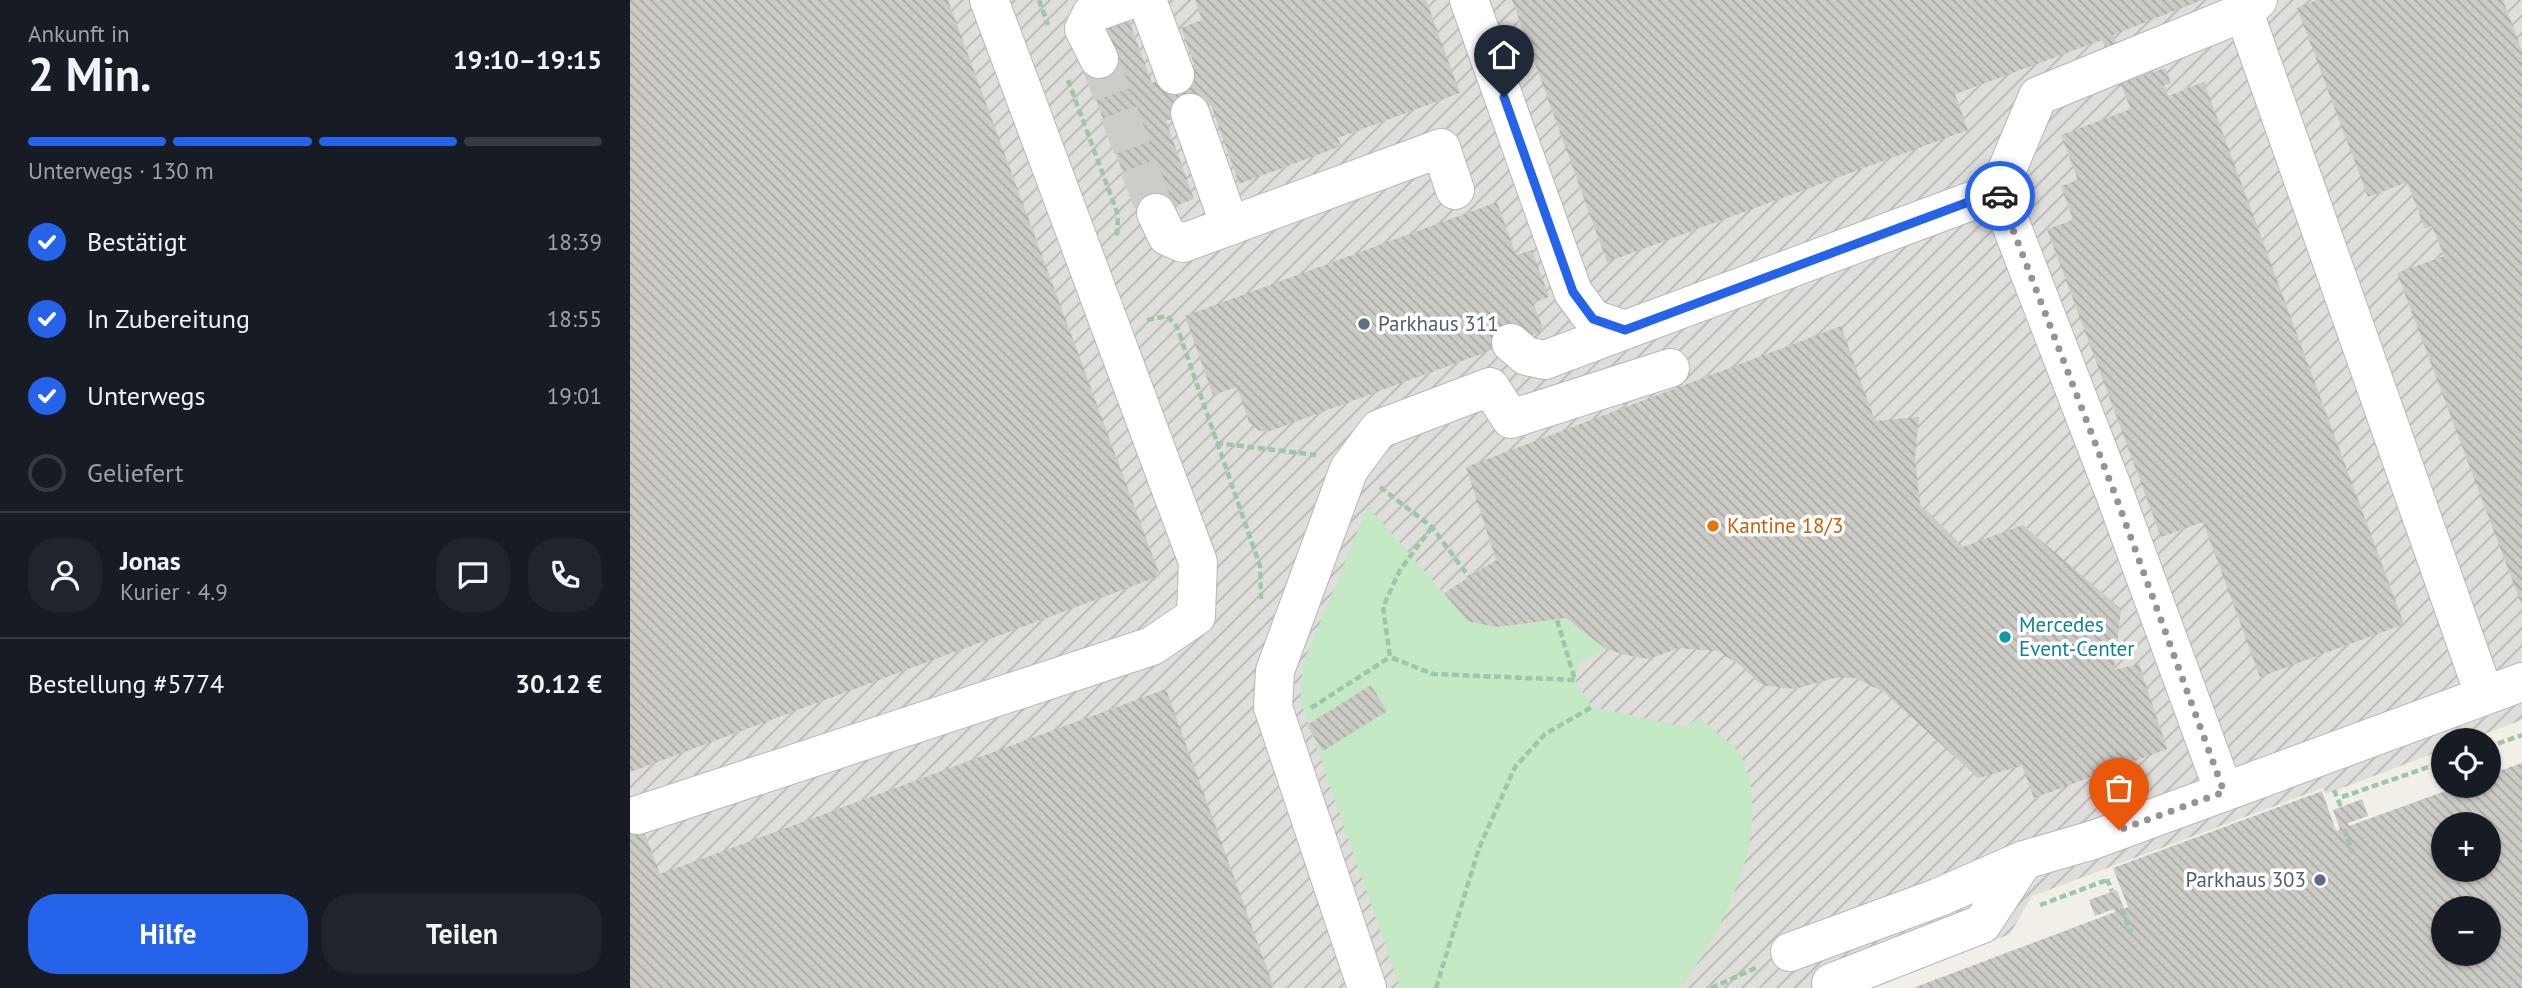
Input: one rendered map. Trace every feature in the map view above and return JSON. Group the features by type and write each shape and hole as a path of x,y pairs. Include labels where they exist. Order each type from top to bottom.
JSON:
{"street":[{"path":"638,815 1152,646 1196,617 1198,562 989,0"},
{"path":"1099,59 1084,29 1092,13 1129,0"},
{"path":"1147,0 1175,75"},
{"path":"1469,0 1573,292 1593,319 1625,330"},
{"path":"2224,792 2116,497 1998,191 2038,96 2251,6 2484,694"},
{"path":"1190,113 1230,226"},
{"path":"1156,213 1167,236 1182,243 1441,148 1455,190"},
{"path":"1511,343 1526,356 1545,360 1998,191"},
{"path":"1367,988 1321,844 1278,729 1273,706 1275,671 1349,469 1379,429 1490,387 1511,419 1670,368"},
{"path":"1790,952 1937,898 2024,860 2093,840 2522,682"},
{"path":"1830,983 1982,924 2024,860"}],"path":[{"path":"1261,604 1260,566 1216,443 1317,456 1371,480 1432,527 1469,577"},
{"path":"1390,657 1383,607 1400,570 1432,527"},
{"path":"1390,657 1433,674 1576,680 1557,620"},
{"path":"1278,729 1390,657"},
{"path":"1436,988 1479,848 1515,767 1545,734 1592,707"},
{"path":"2501,742 2522,735"},
{"path":"2342,797 2431,766"},
{"path":"2344,829 2353,853"},
{"path":"2122,909 2131,933"},
{"path":"1712,988 1790,952"}],"shaded area":[{"path":"630,0 2522,0 2522,720 2500,728 2431,728 2431,755 2326,794 2323,788 2032,896 2010,934 1874,988 630,988"}],"green space":[{"path":"1368,506 1468,621 1526,623 1566,618 1606,649 1580,663 1575,680 1592,707 1685,727 1699,717 1739,753 1751,786 1752,816 1740,879 1712,938 1680,988 1400,988 1300,700 1303,664"}],"building":[{"path":"630,0 948,0 1160,576 630,772"},
{"path":"1195,0 1426,0 1460,93 1338,138 1341,146 1239,184 1211,105 1166,121 1194,199 1140,219 1083,65 1105,27 1128,18 1152,83 1195,67 1181,28 1202,20"},
{"path":"1512,0 2202,0 2113,35 2132,79 2165,68 2171,83 2164,85 2168,96 2204,82 2404,624 2260,677 2203,522 2161,537 2047,229 2073,220 2061,186 2078,180 2061,135 2131,109 2102,40 1955,94 1968,130 1607,262"},
{"path":"2317,0 2503,0 2522,51 2522,606 2397,273 2444,256 2432,226 2425,229 2407,182 2368,197 2297,8"},
{"name":"Parkhaus 311","path":"1497,202 1516,255 1532,250 1549,297 1533,303 1544,331 1267,432 1258,430 1249,422 1237,387 1213,395 1185,316"},
{"name":"Kantine 18/3","path":"1841,326 1875,421 1919,417 1915,457 1920,504 1963,547 2023,525 2121,609 2114,670 2139,664 2167,749 2034,798 2022,766 1978,778 1884,692 1855,678 1834,678 1795,689 1762,685 1740,665 1717,651 1679,648 1649,659 1630,656 1606,649 1566,618 1497,627 1467,621 1444,593 1496,560 1466,467"},
{"path":"1371,685 1387,711 1323,751 1307,725"},
{"path":"1166,689 1274,988 630,988 630,794 660,874"},
{"name":"Parkhaus 303","path":"2522,763 2522,988 1913,988 2115,912 2114,909 2095,916 2089,900 2117,890 2124,909 2128,907 2113,868 2322,791 2336,831 2340,829 2333,810 2362,799 2368,816 2348,823 2349,826 2431,796 2501,798 2501,770"}],"tunnel":[{"path":"1099,59 1156,213"}],"way so far":[{"path":"2000,196 2116,497 2224,792 2119,830"}],"place":[{"name":"Parkhaus 311","path":"1364,324"},
{"name":"Kantine 18/3","path":"1713,526"},
{"name":"Mercedes Event-Center","path":"2005,637"},
{"name":"Parkhaus 303","path":"2320,880"}],"route":[{"path":"1504,97 1573,292 1593,319 1625,330 1998,191 2000,196"}]}
